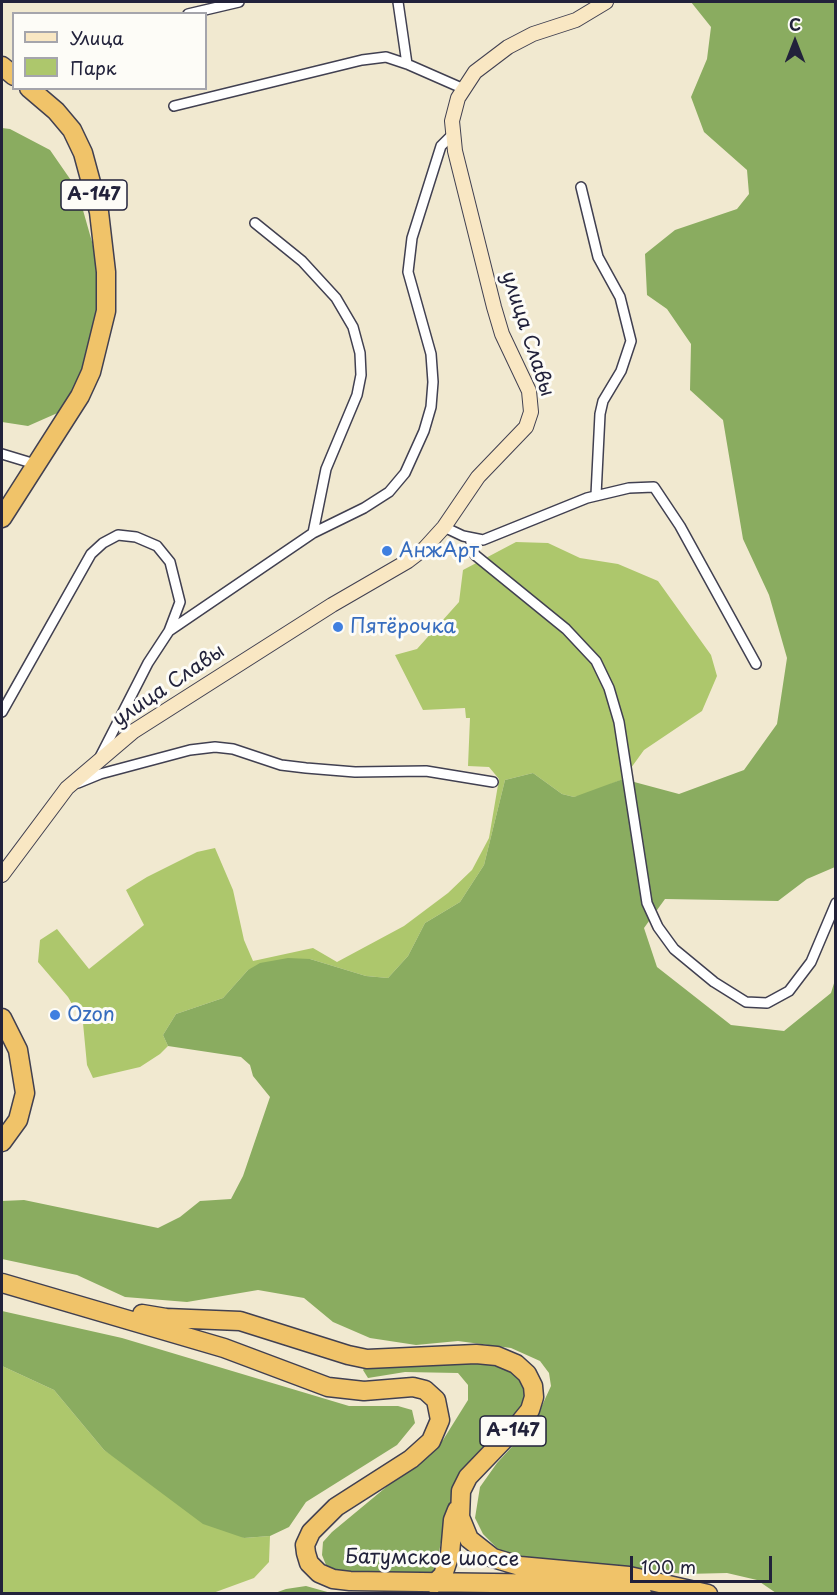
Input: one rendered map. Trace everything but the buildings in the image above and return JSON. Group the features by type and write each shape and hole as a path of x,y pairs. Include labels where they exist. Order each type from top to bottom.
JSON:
{"highway":[{"name":"А-147","path":"2,518 80,396 91,372 106,311 106,272 99,212 83,153 72,130 56,111 31,90"},
{"path":"2,1018 18,1050 25,1092 18,1120 2,1142"},
{"name":"Батумское шоссе","path":"2,1283 60,1298 212,1345 328,1387 364,1391 413,1387 425,1390 436,1400 440,1420 431,1442 411,1459 321,1519 305,1545 309,1563 320,1573 333,1579 434,1584 576,1585 642,1593"},
{"name":"Батумское шоссе","path":"60,1298 166,1318 224,1319 257,1326 367,1359 476,1354 497,1356 516,1364 527,1374 533,1386 530,1410 506,1439 468,1478 461,1491 460,1517 469,1539 493,1558 520,1566 629,1576 708,1593"},
{"path":"212,1345 208,1337 210,1329 224,1319"},
{"path":"434,1584 443,1575 450,1554 453,1520 459,1506"}],"street":[{"path":"196,12 239,2"},
{"path":"398,2 407,64"},
{"name":"улица Славы","path":"2,875 67,788 100,758 134,731 221,674 332,604 408,561 444,527 478,477 526,427 532,406 526,383 502,334 494,307 476,228 454,151 452,121 458,98 475,72 508,47 533,34 576,20 606,2"},
{"path":"174,106 362,60 386,57 464,89"},
{"path":"169,631 313,533 389,492 405,473 424,431 431,407 433,382 429,346 408,272 411,238 441,146 453,134"},
{"path":"581,187 598,257 620,297 631,341 621,371 601,408 596,495"},
{"path":"255,223 302,261 336,298 353,327 360,353 361,375 357,395 326,469 313,533"},
{"path":"2,454 35,464"},
{"path":"444,527 470,539 483,540 596,495 629,488 654,487 680,526 756,664"},
{"path":"2,712 91,554 118,535 136,537 157,546 170,562 180,602 169,631 148,663 112,728 100,758"},
{"path":"470,539 475,555 566,629 596,661 609,688 619,722 647,903 658,927 674,949 714,982 746,1002 757,1005 767,1003 789,991 811,962 836,903"},
{"path":"67,788 100,774 190,750 215,747 233,749 281,765 355,772 426,771 493,782"}],"green space":[{"path":"691,2 835,2 835,867 807,879 778,901 665,899 644,928 657,967 731,1025 784,1031 831,993 835,980 835,1593 776,1593 757,1580 727,1573 685,1574 574,1563 512,1555 498,1549 483,1534 475,1518 480,1487 497,1463 534,1423 551,1386 549,1373 540,1361 511,1348 458,1341 416,1345 370,1338 333,1322 304,1298 258,1290 187,1302 125,1297 77,1275 2,1259 2,1201 24,1200 158,1228 180,1217 200,1201 231,1199 243,1176 270,1097 253,1076 250,1065 241,1057 168,1046 163,1035 176,1014 223,998 248,970 260,963 288,958 310,959 366,976 388,978 408,956 425,923 460,902 484,865 505,780 533,773 562,794 574,797 623,779 679,794 744,770 777,724 787,658 769,595 743,539 723,420 690,390 691,344 667,309 647,295 645,254 675,230 737,209 749,194 747,170 704,132 691,97 707,59 711,27"},
{"path":"2,128 10,129 50,150 77,189 94,249 99,307 88,362 62,411 28,426 2,422"},
{"path":"516,542 548,543 580,558 618,564 658,581 711,655 717,676 702,711 644,750 623,779 587,794 574,797 562,794 533,773 505,780 484,865 460,902 425,923 408,956 388,978 366,976 310,959 248,970 223,998 176,1014 163,1035 168,1046 160,1054 140,1067 93,1078 87,1065 83,1023 68,997 38,962 40,940 57,929 89,969 144,925 126,890 147,877 197,852 215,848 233,890 244,940 253,961 313,948 337,962 404,926 448,893 472,870 489,838 499,779 489,767 468,766 470,718 466,718 465,708 423,710 395,655 417,649 459,602 463,570"},
{"path":"2,1311 122,1338 349,1406 398,1406 412,1410 415,1423 397,1445 306,1502 289,1527 270,1536 244,1538 203,1524 104,1450 54,1390 2,1366"},
{"path":"418,1360 502,1363 524,1379 527,1403 456,1490 446,1517 436,1567 432,1575 340,1572 326,1565 322,1555 323,1542 443,1440 468,1400 468,1385 458,1373 405,1372 368,1378 363,1370 365,1367"},
{"path":"2,1366 54,1390 104,1450 244,1538 270,1536 269,1562 254,1578 213,1593 2,1594"},
{"path":"306,1586 331,1593 275,1593 286,1589"}],"place":[{"name":"АнжАрт","path":"387,551"},
{"name":"Пятёрочка","path":"338,627"},
{"name":"Ozon","path":"55,1015"}]}
